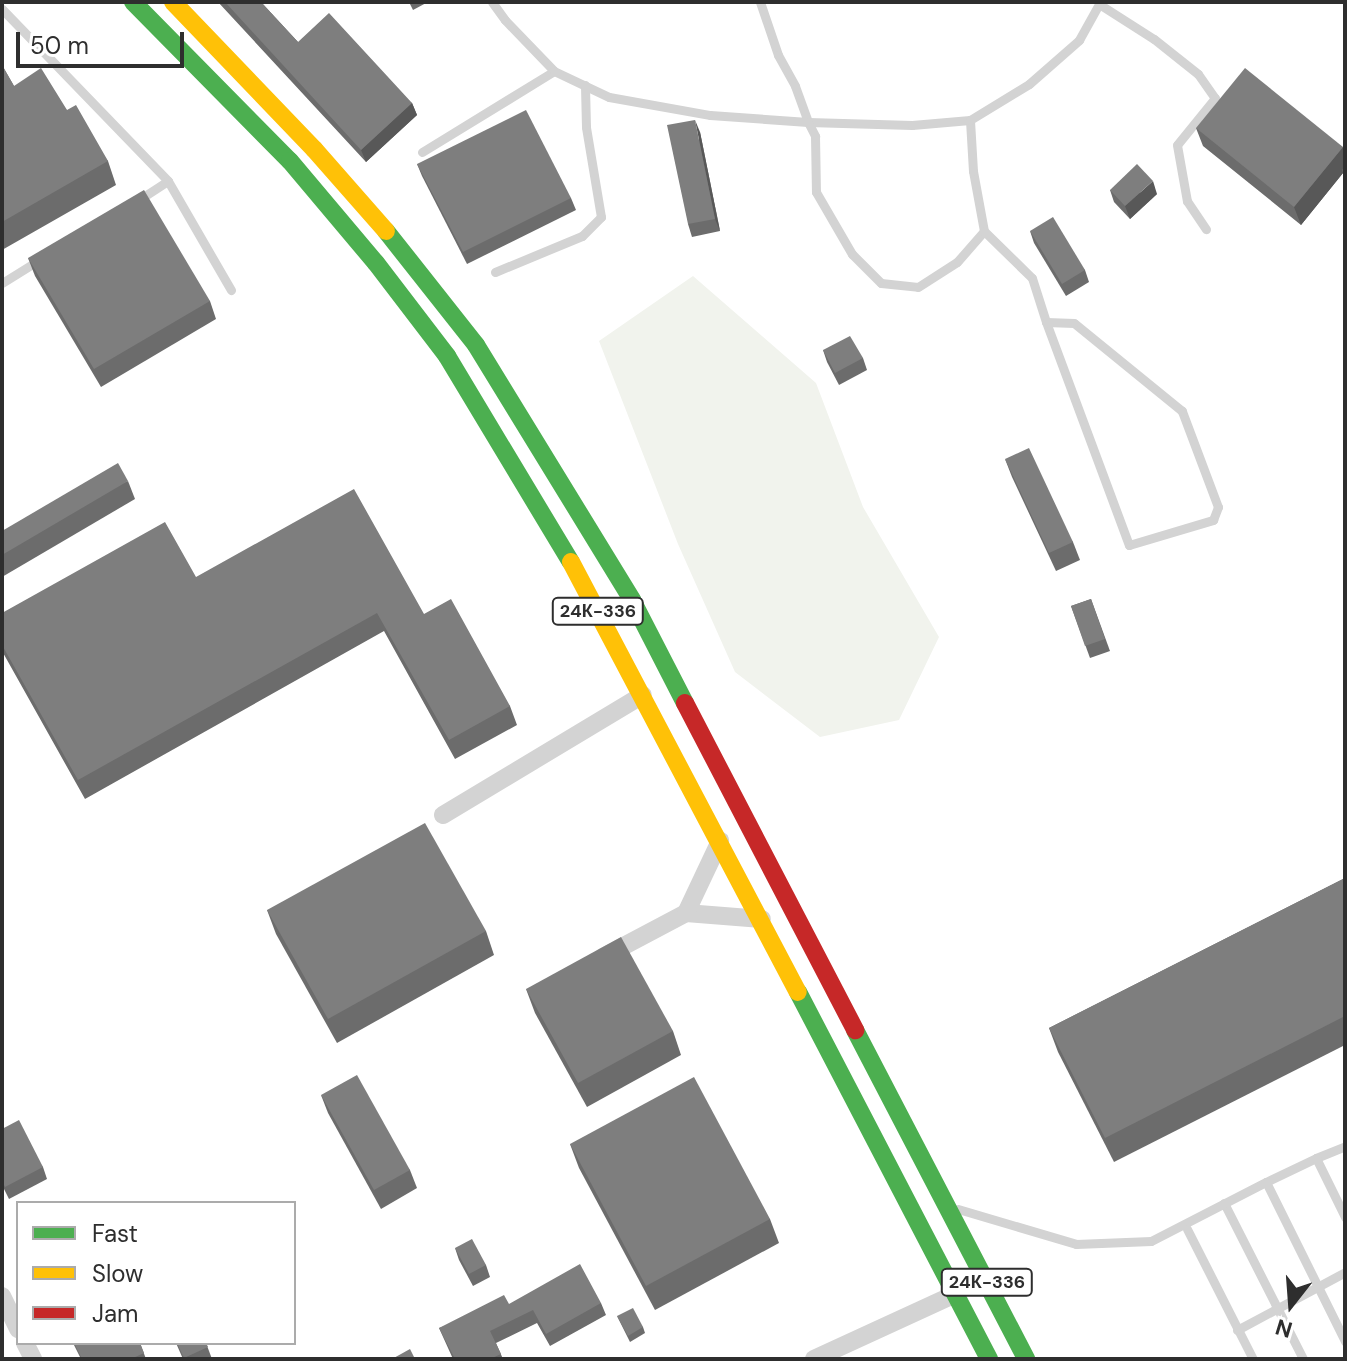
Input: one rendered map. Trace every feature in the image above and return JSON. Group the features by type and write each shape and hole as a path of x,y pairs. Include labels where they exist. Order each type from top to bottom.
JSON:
{"main road":[{"name":"24К-336","path":"133,2 290,161 376,263 447,356 585,585 989,1359"},
{"name":"24К-336","path":"173,2 314,149 411,260 476,345 632,600 1026,1359"}],"street":[{"path":"443,815 643,695"},
{"path":"686,913 720,841"},
{"path":"589,964 686,913 762,919"},
{"path":"814,1359 955,1294"},
{"path":"2,1296 16,1325"}],"lane":[{"path":"492,2 554,71 609,97 710,115 912,125 970,120 1029,84 1079,40 1098,3 1154,39 1198,74 1215,98 1177,145 1187,201 1206,229"},
{"path":"760,2 778,55 795,86 815,136 816,192 852,254 881,283 918,287 957,262 984,231"},
{"path":"2,9 168,181 231,290"},
{"path":"422,152 554,71"},
{"path":"495,272 582,236 601,217 586,127 585,85"},
{"path":"970,120 973,171 984,231 1032,278 1046,322 1129,545 1213,520 1218,507 1182,411 1074,323 1046,322"},
{"path":"130,205 168,181"},
{"path":"2,283 53,252"},
{"path":"947,1206 1076,1244 1151,1241 1266,1182 1345,1146"},
{"path":"1316,1158 1345,1217"},
{"path":"1266,1182 1345,1341"},
{"path":"1224,1203 1303,1359"},
{"path":"1187,1229 1253,1359"},
{"path":"1237,1330 1345,1272"}],"shaded area":[{"path":"693,276 816,383 863,507 939,637 899,720 820,737 735,672 678,544 599,341"}],"building":[{"path":"225,2 261,2 298,42 329,13 412,103 361,150"},
{"path":"2,65 14,86 41,68 67,110 76,105 108,161 2,222"},
{"path":"1245,68 1343,147 1294,207 1196,128"},
{"path":"526,110 571,198 463,252 417,164"},
{"path":"695,120 715,219 688,224 667,125"},
{"path":"1137,164 1153,181 1125,206 1110,190"},
{"path":"144,190 210,301 94,369 28,258"},
{"path":"1053,217 1085,270 1062,284 1030,231"},
{"path":"850,336 863,358 835,373 823,350"},
{"path":"1029,448 1073,542 1049,553 1005,459"},
{"path":"118,463 128,481 2,555 2,531"},
{"path":"354,489 424,614 451,599 510,706 449,740 377,613 78,780 2,645 2,613 165,522 196,577"},
{"path":"1091,599 1105,639 1085,646 1071,606"},
{"path":"425,823 486,931 328,1019 267,910"},
{"path":"1345,878 1345,1016 1105,1138 1049,1028"},
{"path":"621,937 673,1031 578,1083 526,989"},
{"path":"357,1075 410,1170 374,1190 321,1095"},
{"path":"694,1077 770,1219 646,1286 570,1144"},
{"path":"19,1120 43,1167 5,1187 2,1181 2,1129"},
{"path":"472,1239 486,1265 469,1274 455,1248"},
{"path":"580,1264 601,1303 546,1334 533,1310 490,1331 501,1354 490,1359 455,1359 439,1328 504,1295 509,1304"},
{"path":"633,1308 643,1327 628,1336 617,1316"},
{"path":"75,1345 141,1345 144,1353 131,1359 82,1359"},
{"path":"178,1345 207,1345 208,1347 184,1358"},
{"path":"410,1349 415,1359 392,1359"}],"traffic: fast":[{"path":"133,2 290,161 376,263 447,356 571,562"},
{"path":"386,231 476,345 632,600 685,703"},
{"path":"798,992 989,1359"},
{"path":"855,1030 1026,1359"}],"traffic: slow":[{"path":"173,2 314,149 386,231"},
{"path":"571,562 798,992"}],"traffic: jam":[{"path":"685,703 855,1030"}]}
